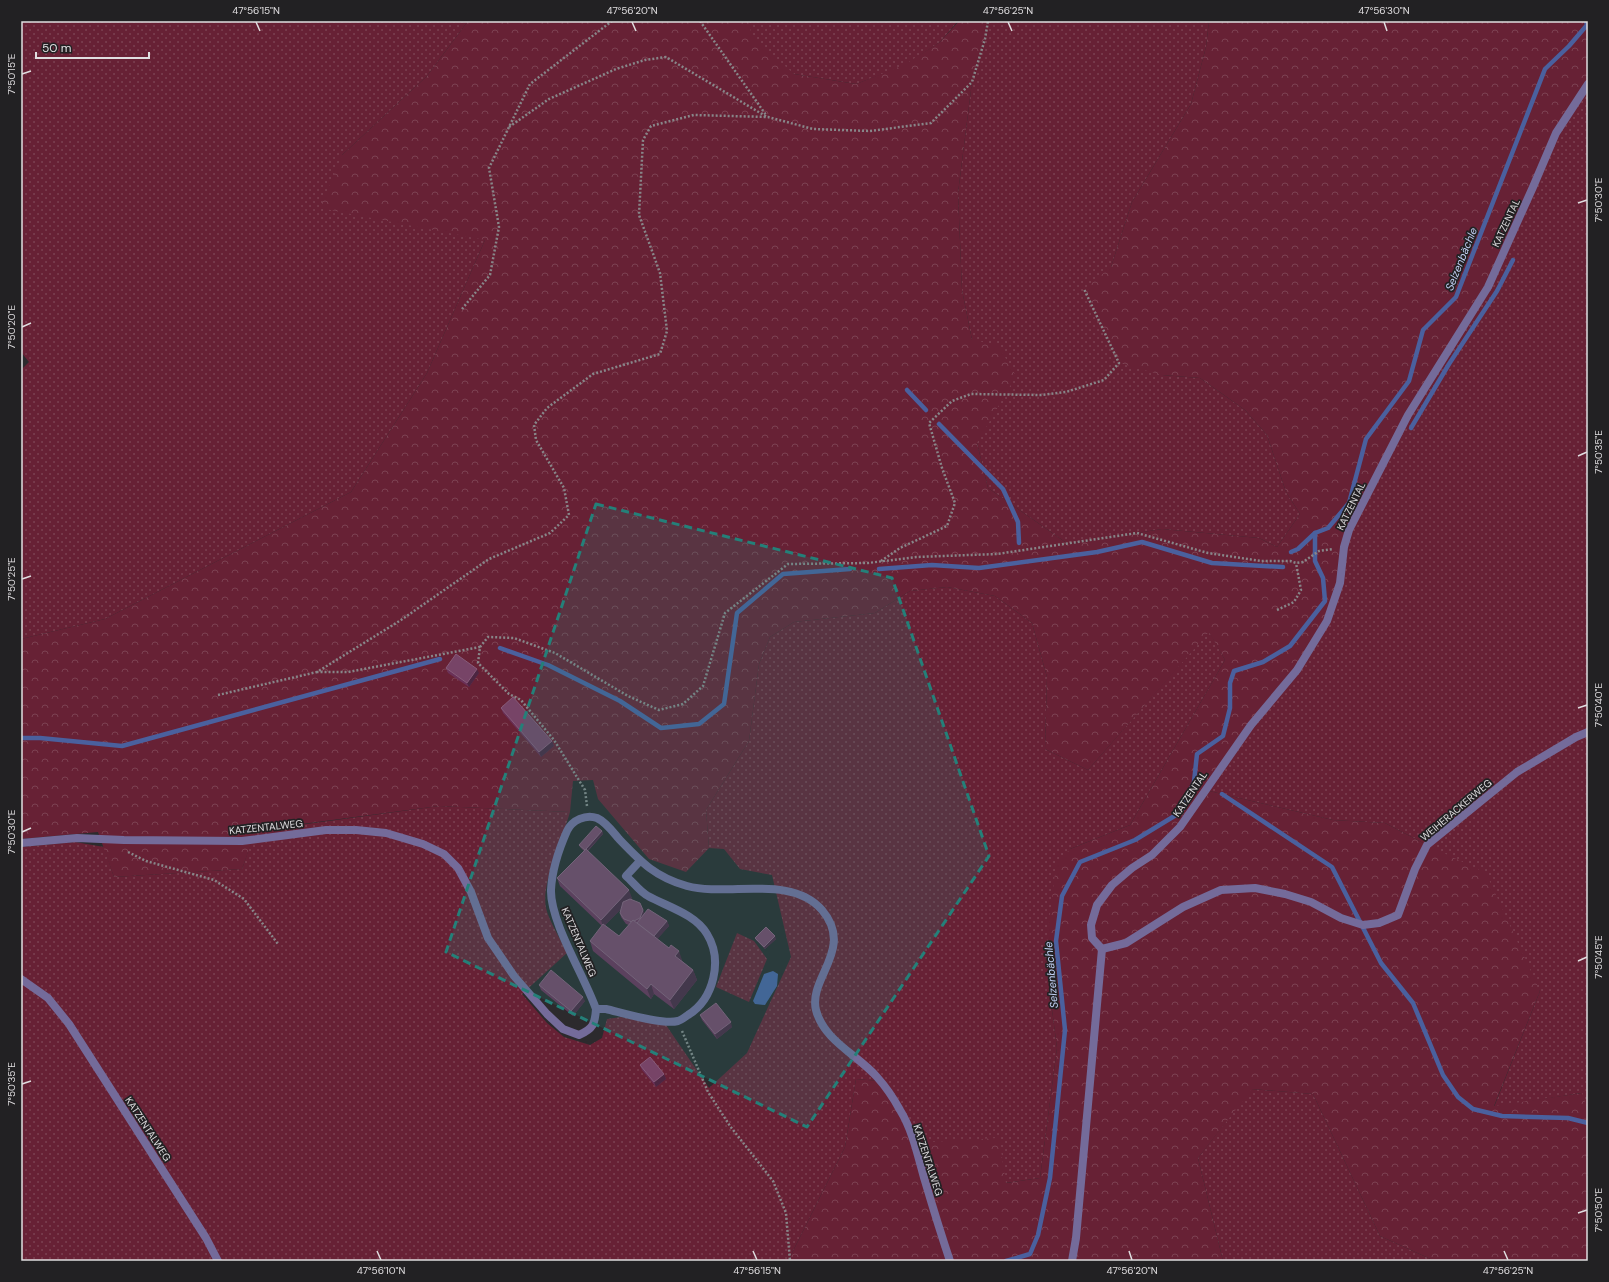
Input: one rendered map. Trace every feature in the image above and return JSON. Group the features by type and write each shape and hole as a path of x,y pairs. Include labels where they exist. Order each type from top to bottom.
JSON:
{"street":[{"name":"KATZENTAL","path":"1102,949 1092,938 1091,925 1097,905 1112,885 1132,868 1152,855 1180,827 1251,725 1297,670 1327,621 1340,583 1344,546 1349,530 1408,415 1488,287 1556,133 1588,84"},
{"name":"WEIHERACKERWEG","path":"1102,949 1126,943 1182,907 1221,890 1256,888 1285,894 1311,902 1341,918 1363,924 1379,923 1398,915 1415,869 1427,846 1443,831 1517,772 1576,737 1588,732"},
{"name":"KATZENTALWEG","path":"21,843 76,838 242,841 326,830 356,830 386,833 423,844 444,854 458,868 471,892 488,938 514,976 547,1014 563,1029 579,1035 590,1031 596,1020 596,1009 554,909 551,892 555,864 568,828 575,822 588,816 598,818 606,824 640,861 653,872 666,879 688,886 716,890 778,889 794,893 811,900 829,919 834,936 831,958 816,994 816,1008 823,1028 877,1077 901,1111 914,1142 950,1261"},
{"path":"596,1009 606,1009 660,1021 678,1021 693,1012 708,996 714,975 714,953 707,934 697,924 678,910 647,895 626,876 640,861"},
{"path":"1072,1261 1076,1238 1102,949"},
{"name":"KATZENTALWEG","path":"21,979 48,998 69,1024 202,1232 218,1261"}],"path":[{"path":"462,309 490,275 499,227 489,168 530,84 612,21"},
{"path":"700,21 768,117"},
{"path":"317,672 401,620 489,559 550,533 569,516 564,488 536,440 534,425 547,408 593,374 660,354 667,331 660,273 639,215 643,140 651,126 694,115 768,117 813,129 870,131 931,123 972,82 985,39 988,21"},
{"path":"508,128 549,99 616,69 645,60 666,57 768,117"},
{"path":"881,561 900,548 947,526 955,503 942,468 930,423 952,401 972,394 1041,395 1066,392 1104,380 1119,363 1084,289"},
{"path":"588,816 585,790 554,740 521,700 509,694 478,663 480,647 488,637 514,638 555,654 628,696 659,710 683,704 703,686 725,613 788,564 881,561 916,556 997,554 1137,533 1208,553 1261,560 1290,561 1296,564 1303,562 1319,552"},
{"path":"1277,610 1294,602 1301,590 1296,564"},
{"path":"218,695 317,672 348,672 480,647"},
{"path":"124,840 127,852 146,861 214,880 244,899 278,944"},
{"path":"678,1021 708,1092 730,1126 773,1181 786,1213 790,1261"}],"highlighted area":[{"path":"596,504 892,578 989,856 807,1127 446,952"}],"green space":[{"path":"21,21 468,21 427,76 342,155 485,240 427,373 351,492 105,619 21,639 21,370 29,362 21,352"},
{"path":"468,21 750,21 751,36 794,74 856,84 904,65 940,42 959,21 988,21 985,39 972,82 958,193 962,290 972,340 998,345 1016,376 977,443 988,488 1068,544 1162,529 1259,538 1277,547 1300,514 1286,492 1267,435 1245,410 1200,378 1162,375 1119,363 1084,289 1111,267 1132,202 1191,104 1206,47 1209,21 1588,21 1588,84 1556,133 1488,287 1408,415 1349,530 1327,621 1297,670 1205,790 1333,820 1385,823 1486,873 1540,991 1494,1106 1582,1093 1588,1110 1588,1261 1435,1261 1380,1236 1313,1094 1252,1089 1198,1158 1223,1261 788,1261 845,1147 856,1079 879,1081 899,1111 913,1143 999,1138 1006,1183 1040,1178 1057,1048 1045,955 1056,865 1070,849 1130,825 1225,660 1209,632 1088,770 1045,749 1047,677 1032,623 995,596 947,587 910,591 875,613 794,622 770,637 759,664 749,741 706,810 709,848 686,872 649,859 598,799 593,780 573,781 570,812 439,806 256,830 242,869 114,877 98,832 21,839 21,639 105,619 351,492 427,373 485,240 320,208 342,155 427,76"},
{"path":"745,21 958,21 940,42 904,66 856,84 794,74 744,41"},
{"path":"988,21 1209,21 1206,47 1191,104 1132,202 1111,267 1162,375 1200,378 1245,410 1267,435 1286,492 1300,514 1277,547 1259,538 1162,529 1068,544 988,488 977,443 972,340 962,290 958,193 972,82 985,39"},
{"path":"1588,84 1588,1110 1581,1093 1494,1107 1540,991 1427,845 1385,823 1333,820 1205,790 1344,547 1556,133"},
{"path":"947,587 995,596 1032,623 1047,677 1045,749 1088,770 1209,631 1225,660 1130,825 1070,849 1045,955 1057,1048 1040,1178 1005,1183 915,1143 879,1081 856,1079 845,1147 788,1261 21,1261 21,847 75,842 104,847 114,877 242,869 255,831 439,806 570,812 550,873 545,898 546,908 552,925 567,953 522,994 547,1023 564,1037 590,1045 602,1038 607,1019 621,1017 666,1025 709,1088 747,1053 791,957 772,875 740,869 724,849 709,848 706,810 749,741 759,664 770,637 794,622 875,613 910,591"},
{"path":"737,933 754,941 767,959 749,1002 716,987"},
{"path":"1251,1089 1313,1094 1380,1236 1435,1261 1223,1261 1198,1158"}],"water":[{"path":"773,971 778,974 777,986 765,1005 755,1004 753,1001 764,974"}],"building":[{"path":"456,654 477,669 467,683 446,668"},
{"path":"513,697 552,741 539,752 501,708"},
{"path":"596,826 602,831 585,850 579,845"},
{"path":"586,849 629,890 601,920 557,878"},
{"path":"630,899 640,903 643,910 640,918 634,921 633,920 632,922 624,919 620,913 623,902"},
{"path":"648,909 667,921 654,936 637,923"},
{"path":"633,920 669,948 671,945 679,951 675,956 693,970 670,1000 651,984 647,989 590,941 603,924 619,936"},
{"path":"766,927 775,936 764,947 755,938"},
{"path":"551,970 583,997 571,1011 539,985"},
{"path":"716,1003 731,1022 715,1034 700,1015"},
{"path":"650,1057 664,1074 654,1082 640,1065"}],"waterway":[{"name":"Selzenbächle","path":"1006,1261 1030,1254 1038,1235 1050,1178 1065,1030 1056,941 1062,896 1080,862 1135,840 1181,812 1194,782 1197,754 1223,736 1230,708 1230,683 1234,671 1263,662 1290,646 1325,601 1323,578 1315,561 1315,533 1328,528 1349,503 1366,439 1409,381 1423,330 1456,297 1545,69 1569,46 1587,25 1586,21"},
{"path":"1411,428 1449,364 1497,291 1513,260"},
{"path":"907,390 926,410"},
{"path":"939,424 1003,489 1018,522 1019,543"},
{"path":"1291,552 1298,549 1315,533"},
{"path":"879,569 932,565 979,568 1097,552 1142,542 1212,563 1283,567"},
{"path":"500,648 548,665 620,701 661,728 699,724 724,704 737,613 783,574 850,569"},
{"path":"21,738 40,738 122,746 440,659"},
{"path":"1222,794 1332,867 1381,963 1413,1003 1443,1075 1458,1097 1473,1109 1502,1116 1568,1118 1588,1123"}]}
